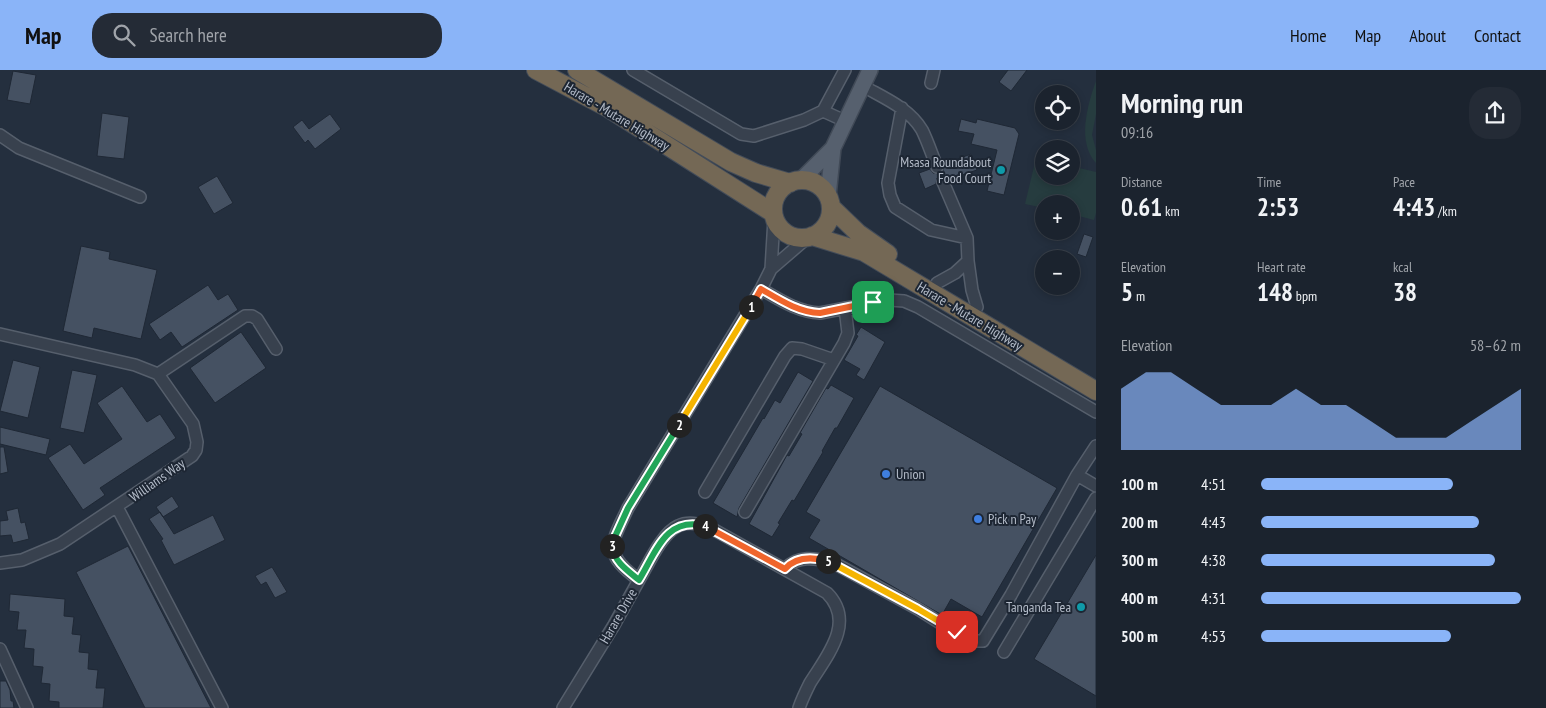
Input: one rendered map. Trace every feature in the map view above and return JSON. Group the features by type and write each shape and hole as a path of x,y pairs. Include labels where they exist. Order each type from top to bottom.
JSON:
{"highway":[{"name":"Harare - Mutare Highway","path":"536,70 608,108 773,216"},
{"name":"Harare - Mutare Highway","path":"577,70 732,162 756,173 796,181"},
{"path":"796,181 819,186 830,202 828,221 819,233 810,237 797,238 787,234 779,228 773,216 773,204 776,195 782,188 796,181"},
{"name":"Harare - Mutare Highway","path":"830,202 872,244 1096,379"},
{"name":"Harare - Mutare Highway","path":"810,237 864,252 1096,391"}],"main road":[{"path":"830,202 833,148 870,70"},
{"path":"796,181 833,148"}],"street":[{"path":"633,70 741,134 754,136 823,112 845,70"},
{"path":"931,83 934,70"},
{"path":"863,86 902,108 921,130 937,167"},
{"path":"902,108 888,183 895,207 931,230 967,238"},
{"path":"823,112 845,121"},
{"path":"0,135 18,148 140,197"},
{"path":"943,182 967,238 972,290 977,307"},
{"name":"Harare Drive","path":"771,269 773,216"},
{"name":"Harare Drive","path":"563,708 614,626 639,580 626,570 613,551 613,541 628,508 761,289 771,269 810,237"},
{"path":"937,283 955,273 968,261"},
{"path":"761,289 792,307 820,313 889,300 904,301 918,307 1096,412"},
{"path":"745,512 848,333 846,308"},
{"path":"0,334 135,365 158,374 245,316 252,316 257,319 276,349"},
{"path":"705,492 785,356 792,348 802,349 834,360"},
{"name":"Williams Way","path":"0,563 22,560 60,544 192,456 196,450 197,442 193,424 158,374"},
{"path":"1004,652 1021,601 1077,475 1096,446"},
{"path":"1077,475 1096,486"},
{"path":"785,569 794,561 805,559 817,558 832,562 918,609 969,641 983,641 1021,601 1096,498"},
{"path":"117,507 222,708"},
{"path":"639,580 672,529 688,523 709,527 827,593 837,605 840,618 839,630 799,708"},
{"path":"0,648 27,708"}],"green space":[{"path":"1096,81 1096,114 1092,135 1096,150 1096,163 1090,154 1085,134 1087,112"},
{"path":"1035,162 1035,185 1080,185 1080,168 1096,172 1096,213 1094,220 1080,216 1080,195 1035,195 1035,206 1025,204"}],"building":[{"path":"1008,70 1027,70 1011,91 999,82"},
{"path":"13,71 36,75 30,104 7,100"},
{"path":"102,113 129,117 124,159 97,156"},
{"path":"330,114 341,129 315,149 308,140 305,143 293,127 302,120 309,129"},
{"name":"Msasa Roundabout Food Court","path":"961,119 976,123 977,119 1015,128 1019,134 1004,195 987,191 997,150 971,144 974,134 958,131"},
{"path":"971,154 977,170 950,179 947,176 941,175 937,178 936,184 925,189 919,173 930,169 933,173 939,174 943,171 944,164"},
{"path":"217,176 233,203 214,214 198,187"},
{"path":"1084,234 1093,237 1086,257 1080,255 1080,250 1078,250"},
{"path":"81,246 110,252 109,259 157,270 141,339 94,328 92,338 63,331"},
{"path":"208,285 218,300 228,294 238,310 182,347 171,332 160,340 149,324"},
{"path":"861,327 885,342 864,380 856,375 860,369 844,360"},
{"path":"241,332 266,368 215,403 190,368"},
{"path":"13,360 40,367 28,418 0,411"},
{"path":"72,370 97,375 84,433 60,428"},
{"path":"798,372 813,381 739,508 737,517 713,503 763,418 775,400 780,403"},
{"path":"831,385 854,398 794,501 792,500 778,523 780,524 772,537 749,524 787,455 789,456 802,434 800,433 826,388 828,389"},
{"path":"122,386 147,422 160,414 176,438 100,488 105,495 83,510 48,458 70,444 84,464 122,439 97,403"},
{"path":"880,386 1057,488 982,617 951,599 942,615 809,538 820,520 806,512"},
{"path":"0,427 50,439 46,455 0,444"},
{"path":"0,447 4,447 8,472 0,474"},
{"path":"172,496 179,507 163,517 156,507"},
{"path":"18,508 21,523 25,522 29,539 13,543 11,535 0,536 0,521 8,520 6,511"},
{"path":"160,512 174,534 213,515 225,540 174,565 161,540 163,539 149,519"},
{"path":"128,546 211,708 145,708 76,572"},
{"name":"Tanganda Tea","path":"1096,555 1096,696 1034,659"},
{"path":"272,567 287,592 275,598 266,582 261,585 255,576"},
{"path":"10,594 65,599 64,616 74,617 72,634 81,635 79,652 89,653 88,669 98,670 96,688 105,688 103,708 59,708 59,702 49,701 50,684 41,683 43,667 33,666 34,649 24,648 26,630 17,630 19,612 9,611"},
{"path":"0,681 6,681 14,708 0,708"}],"place":[{"name":"Msasa Roundabout Food Court","path":"1001,170"},
{"name":"Union","path":"886,474"},
{"name":"Pick n Pay","path":"978,519"},
{"name":"Tanganda Tea","path":"1081,607"}],"route":[{"path":"873,302 820,313 792,307 761,289 628,508 613,541 613,551 626,570 639,580 672,529 688,523 697,524 709,527 785,569 790,563 805,559 817,558 832,562 957,632"}]}
